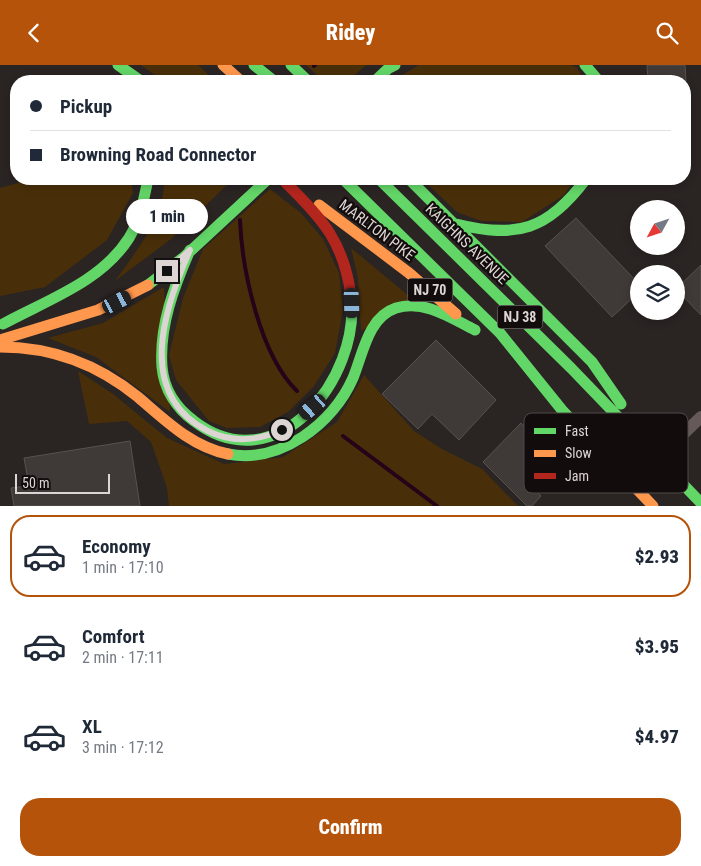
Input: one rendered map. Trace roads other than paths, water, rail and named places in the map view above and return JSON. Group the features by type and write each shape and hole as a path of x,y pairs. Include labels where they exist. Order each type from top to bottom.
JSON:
{"main road":[{"path":"106,65 114,75"},
{"path":"118,65 132,75"},
{"path":"223,65 234,75"},
{"path":"254,65 266,75"},
{"path":"267,65 276,75"},
{"path":"291,65 302,75"},
{"path":"585,65 594,75"},
{"path":"382,75 392,66"},
{"path":"1,324 41,302 77,287 105,267 119,251 136,223 144,202 147,185"},
{"path":"0,340 44,329 117,302 139,291 190,250 261,185"},
{"path":"190,250 174,288 163,326 162,365 171,394 188,417 197,425 216,435 250,439 282,430 313,407 332,382 346,354 353,317 349,277 337,243 322,219 288,185"},
{"name":"MARLTON PIKE","path":"290,185 340,219 485,339"},
{"name":"NJ 38","path":"349,185 500,333 565,413"},
{"name":"KAIGHNS AVENUE","path":"385,185 614,413"},
{"path":"415,185 592,362 627,413"},
{"path":"456,224 495,233 512,233 528,229 552,216 581,185"},
{"path":"0,347 21,347 50,351 83,362 122,384 201,446 224,454 246,456 267,453 288,445 321,421 347,390 370,332 386,313 403,307 421,307 438,312 475,330"},
{"path":"1,324 26,319 81,315"},
{"path":"505,357 562,410"},
{"path":"688,488 701,497"},
{"name":"KAIGHNS AVENUE","path":"688,489 701,503"},
{"name":"NJ 38","path":"641,493 653,506"}],"street":[{"path":"688,429 701,417"}],"waterway":[{"path":"240,220 245,263 255,311 273,356 284,375 297,391"},
{"path":"343,436 437,506"}]}
